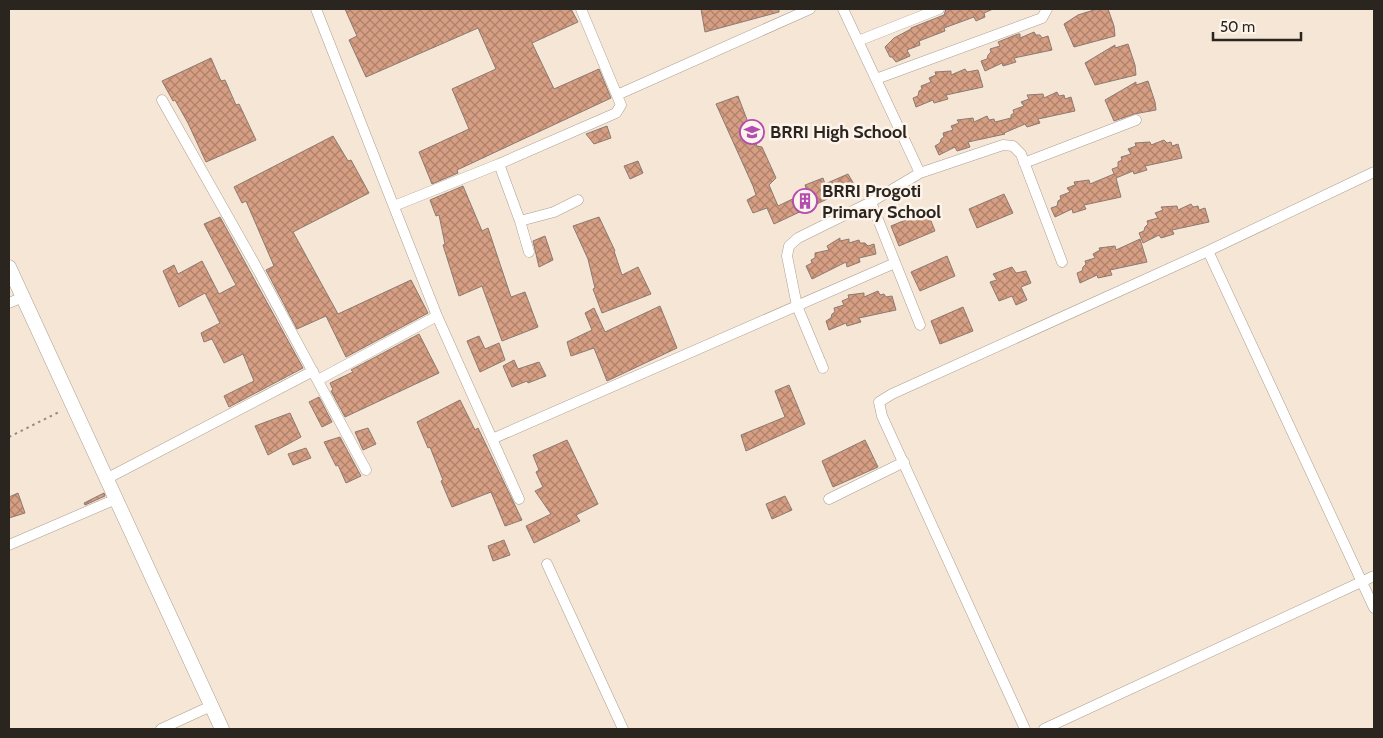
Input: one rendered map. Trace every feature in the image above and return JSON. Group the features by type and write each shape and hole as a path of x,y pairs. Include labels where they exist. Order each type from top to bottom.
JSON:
{"main road":[{"path":"9,267 222,729"}],"street":[{"path":"316,9 437,316 519,499"},
{"path":"394,206 616,114 621,106 581,9"},
{"path":"617,95 810,9"},
{"path":"843,9 920,173"},
{"path":"858,41 939,9"},
{"path":"876,80 1042,18 1047,9"},
{"path":"162,100 316,375 366,470"},
{"path":"1024,164 1136,120"},
{"path":"823,368 797,306 787,256 789,246 798,238 871,202 920,173 1003,145 1013,146 1020,154 1062,262"},
{"path":"499,164 529,252"},
{"path":"1026,729 882,416 878,402 1208,251 1374,172"},
{"path":"520,222 554,212 578,200"},
{"path":"871,202 920,325"},
{"path":"1208,251 1374,608"},
{"path":"492,439 896,263"},
{"path":"9,303 23,297"},
{"path":"106,479 437,316"},
{"path":"829,498 904,462"},
{"path":"9,545 116,499"},
{"path":"547,564 623,729"},
{"path":"1044,729 1374,576"},
{"path":"161,729 211,706"}],"path":[{"path":"9,437 73,406"}],"building":[{"path":"345,9 571,9 578,22 532,43 554,89 599,69 611,98 457,170 458,173 432,184 419,152 469,129 452,89 496,69 478,28 366,77 349,40 357,36"},
{"path":"701,9 779,9 779,12 705,32"},
{"path":"946,9 993,9 984,13 985,17 976,21 974,17 944,28 945,31 919,41 920,45 907,50 910,56 896,62 890,57 885,47 894,38 911,28 944,15"},
{"path":"1097,9 1108,9 1114,26 1115,36 1074,47 1064,24 1078,15"},
{"path":"1034,32 1042,38 1048,36 1052,50 1014,58 1016,62 1003,66 1002,63 985,71 981,61 987,59 991,52 990,49 1000,46 998,42 1018,34 1020,34 1020,38"},
{"path":"1128,44 1135,65 1136,75 1095,85 1085,63 1115,45 1115,48"},
{"path":"211,58 221,81 225,80 236,105 239,104 256,140 206,162 188,123 162,81"},
{"path":"965,69 967,72 978,70 983,87 946,95 948,99 934,103 933,100 916,107 913,98 918,96 919,91 922,89 921,86 931,82 929,78 936,75 935,72 951,71 951,75"},
{"path":"1148,81 1156,110 1134,114 1114,121 1105,100 1136,82 1136,85"},
{"path":"1057,92 1059,96 1064,95 1065,99 1071,97 1075,111 1038,119 1040,123 1027,127 1025,124 1005,134 968,142 970,147 957,151 955,147 939,155 935,146 944,137 943,133 953,130 951,126 959,123 957,120 973,118 974,122 987,116 989,120 994,119 995,122 1011,118 1011,115 1014,113 1013,110 1024,106 1021,102 1029,99 1027,95 1043,94 1044,98"},
{"path":"738,96 757,146 762,147 776,178 769,185 778,206 807,192 805,185 823,178 825,184 848,174 855,186 774,224 767,208 753,213 747,200 756,195 753,186 716,104"},
{"path":"607,126 611,138 594,144 586,134"},
{"path":"333,136 348,161 351,160 369,193 293,232 338,314 411,280 428,313 346,357 326,316 297,329 266,270 274,266 246,201 242,203 234,187"},
{"path":"1164,140 1167,143 1171,142 1172,146 1178,144 1182,158 1145,166 1147,170 1134,174 1133,171 1116,178 1121,197 1084,205 1086,209 1073,213 1072,209 1055,217 1051,208 1057,206 1058,201 1061,199 1060,196 1070,192 1067,188 1075,185 1074,182 1089,180 1090,184 1114,174 1112,169 1118,167 1118,162 1122,160 1121,157 1131,154 1128,149 1136,146 1135,143 1150,142 1151,145"},
{"path":"638,161 643,173 630,179 624,166"},
{"path":"463,186 482,231 488,228 511,297 525,292 538,327 502,341 482,286 459,296 443,245 445,244 439,215 436,216 430,200"},
{"path":"1004,194 1013,213 977,228 969,209"},
{"path":"1191,204 1193,207 1198,206 1199,210 1205,208 1209,222 1172,230 1174,234 1161,238 1159,235 1143,243 1139,233 1144,231 1148,224 1147,221 1158,218 1155,213 1163,210 1161,207 1177,206 1178,210"},
{"path":"927,211 935,231 899,246 891,226"},
{"path":"220,217 303,368 229,407 224,396 254,381 243,354 224,363 212,339 204,342 201,333 220,323 205,293 179,307 163,271 174,265 178,274 202,261 219,294 236,285 204,224"},
{"path":"599,217 615,251 622,275 638,267 651,294 602,313 593,289 595,288 588,259 573,226"},
{"path":"545,236 553,260 539,267 533,241"},
{"path":"840,238 840,241 849,239 849,243 859,240 860,243 865,243 868,246 874,244 876,254 859,258 860,262 847,267 846,262 812,279 806,266 812,263 811,260 815,258 815,253 829,250 827,246"},
{"path":"1140,239 1147,262 1110,270 1112,275 1098,278 1097,275 1080,283 1077,273 1082,271 1086,264 1085,261 1095,258 1093,254 1100,250 1099,248 1115,246 1116,250"},
{"path":"947,256 955,276 920,291 911,272"},
{"path":"1012,267 1016,273 1026,271 1031,283 1021,287 1027,300 1016,305 1012,296 999,301 990,282 997,280 993,274"},
{"path":"878,291 880,295 892,296 896,310 859,318 861,322 847,326 846,323 829,330 826,321 835,312 834,308 844,305 842,301 849,298 848,295 864,293 864,297"},
{"path":"660,306 677,348 607,381 594,348 571,356 567,342 592,330 585,313 594,308 605,332"},
{"path":"963,307 973,331 940,344 931,321"},
{"path":"419,334 439,373 345,417 331,391 333,390 330,383"},
{"path":"479,336 485,349 499,343 505,360 480,372 467,341"},
{"path":"514,360 518,369 539,362 546,376 512,387 503,366"},
{"path":"789,385 805,424 746,451 741,435 785,417 775,391"},
{"path":"319,397 332,422 322,427 309,402"},
{"path":"460,400 475,430 478,428 522,520 505,526 491,492 452,507 430,447 428,448 417,422"},
{"path":"290,413 301,437 268,455 255,426"},
{"path":"368,428 376,444 363,450 355,432"},
{"path":"340,437 361,476 346,483 324,442"},
{"path":"567,440 598,504 576,515 580,521 534,543 526,526 551,514 535,491 543,487 536,472 539,470 533,455"},
{"path":"865,440 878,467 833,487 822,461"},
{"path":"306,448 311,458 293,465 288,454"},
{"path":"18,493 25,513 9,518 9,497"},
{"path":"104,493 105,496 85,505 84,503"},
{"path":"785,496 792,510 772,519 766,504"},
{"path":"504,540 510,555 493,561 488,546"}],"place":[{"name":"BRRI High School","path":"752,132"},
{"name":"BRRI Progoti Primary School","path":"805,201"}]}
